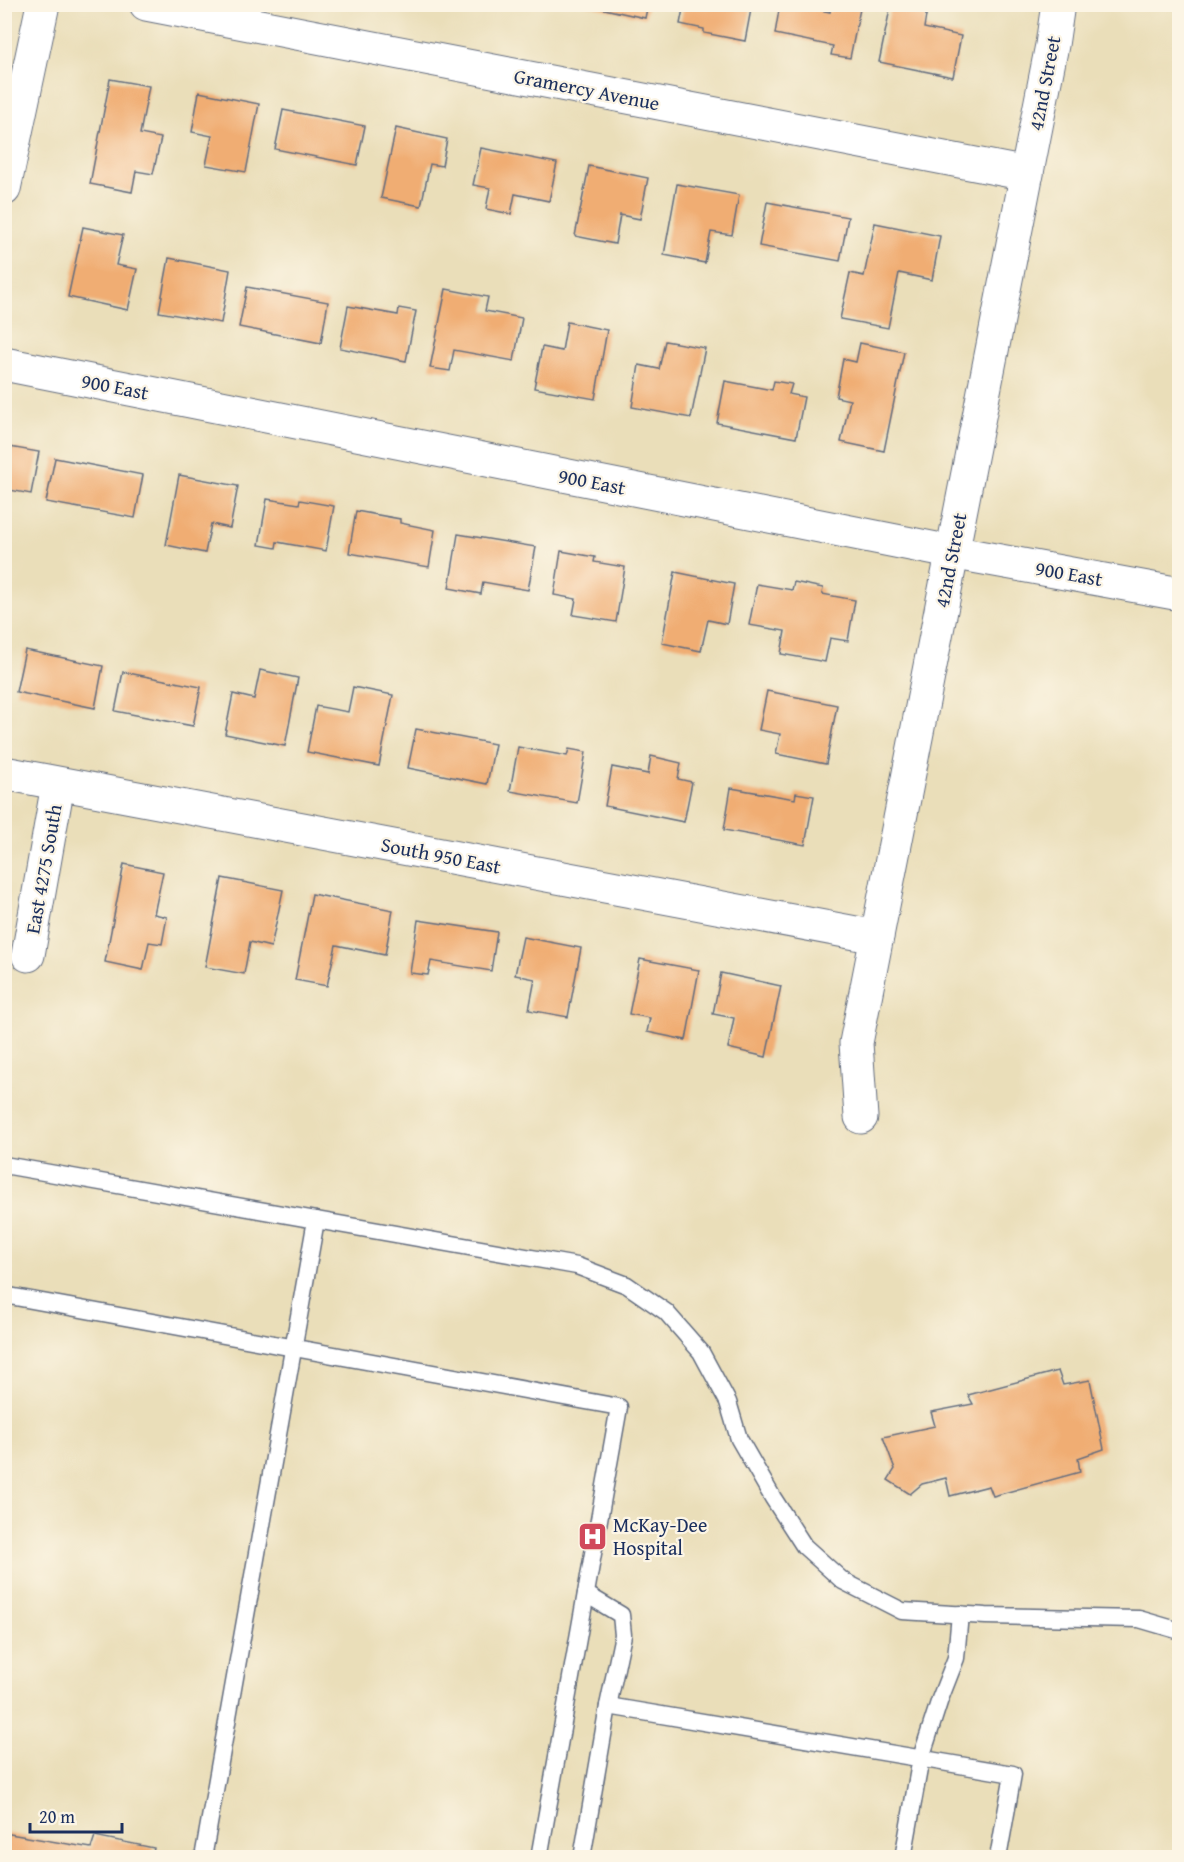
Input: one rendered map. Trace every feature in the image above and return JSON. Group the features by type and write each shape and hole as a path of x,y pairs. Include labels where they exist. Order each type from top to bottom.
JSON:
{"street":[{"path":"4,189 43,4"},
{"name":"Gramercy Avenue","path":"146,4 1027,174"},
{"name":"42nd Street","path":"861,1117 856,1043 1027,174 1058,4"},
{"name":"900 East","path":"4,364 951,552 1179,594"},
{"name":"South 950 East","path":"4,773 877,937"},
{"name":"East 4275 South","path":"28,955 58,784"}],"lane":[{"path":"4,1166 577,1266 627,1285 666,1312 701,1352 728,1402 739,1439 773,1498 804,1546 843,1581 902,1611 1139,1619 1179,1631"},
{"path":"203,1857 316,1220"},
{"path":"4,1295 619,1407 539,1857"},
{"path":"582,1857 608,1706 623,1635 621,1615 586,1594"},
{"path":"903,1857 921,1758 956,1658 960,1614"},
{"path":"608,1706 1013,1774 998,1857"}],"building":[{"path":"582,4 648,4 645,18"},
{"path":"684,4 752,4 745,41 704,33 704,29 680,24"},
{"path":"780,4 792,4 830,12 831,4 861,4 850,58 831,55 833,46 775,34"},
{"path":"891,4 927,9 924,28 961,36 953,77 879,62"},
{"path":"110,79 149,86 140,134 161,138 153,174 136,171 132,192 90,184"},
{"path":"199,92 259,104 246,172 206,165 212,136 192,132"},
{"path":"283,110 365,126 357,165 275,149"},
{"path":"396,128 447,139 442,166 430,164 421,206 381,198"},
{"path":"481,148 557,163 549,201 515,194 511,214 486,209 490,188 473,185"},
{"path":"589,166 648,178 640,219 620,215 615,244 575,236"},
{"path":"677,184 739,195 732,235 711,232 705,263 664,255"},
{"path":"767,202 848,217 840,261 759,246"},
{"path":"875,223 940,236 932,280 899,273 888,328 840,319 850,273 864,276"},
{"path":"83,227 123,235 116,265 137,269 128,310 68,297"},
{"path":"169,258 230,270 221,323 159,312"},
{"path":"247,287 328,302 321,343 239,327"},
{"path":"446,289 488,297 485,311 522,318 514,361 454,350 450,371 430,368"},
{"path":"348,306 398,315 399,308 416,311 406,361 340,348"},
{"path":"567,322 607,330 595,399 534,388 542,347 562,351"},
{"path":"665,341 705,348 691,418 632,407 639,365 659,369"},
{"path":"860,343 904,352 884,451 841,442 850,400 836,397 843,359 856,362"},
{"path":"725,381 772,390 774,381 792,384 789,394 804,397 796,438 717,423"},
{"path":"4,441 10,442 9,447 39,452 31,494 4,489"},
{"path":"55,458 143,475 135,518 46,502"},
{"path":"179,475 238,486 230,528 211,524 205,553 166,545"},
{"path":"267,499 299,504 300,500 334,506 326,551 277,542 276,548 259,545"},
{"path":"356,511 400,519 400,523 435,530 429,567 349,553"},
{"path":"458,534 536,547 528,590 483,582 481,594 449,588"},
{"path":"561,551 595,557 594,562 625,567 616,622 573,615 576,599 554,595"},
{"path":"675,572 734,584 727,624 708,620 701,651 662,643"},
{"path":"794,582 823,588 822,594 855,600 848,641 830,638 825,662 781,654 785,631 749,625 757,584 792,590"},
{"path":"25,650 103,666 95,708 16,692"},
{"path":"260,670 298,678 285,746 225,734 233,694 254,699"},
{"path":"123,672 201,687 193,726 115,711"},
{"path":"353,687 393,695 379,766 307,752 316,706 348,712"},
{"path":"767,691 837,705 826,764 776,754 780,734 759,730"},
{"path":"416,729 495,744 487,784 408,768"},
{"path":"518,747 567,756 569,749 586,752 577,803 510,791"},
{"path":"651,756 681,763 678,779 692,782 684,822 605,806 612,767 648,774"},
{"path":"731,788 795,799 796,793 814,796 805,845 724,830"},
{"path":"124,864 163,872 154,914 167,917 162,944 149,942 143,970 105,962"},
{"path":"222,878 283,890 271,947 250,942 244,974 205,967"},
{"path":"312,894 393,910 385,955 336,945 327,986 295,980"},
{"path":"418,920 497,932 491,971 431,961 428,975 410,973"},
{"path":"523,937 581,948 568,1017 529,1010 535,979 515,975"},
{"path":"640,959 699,970 686,1040 647,1032 650,1018 629,1014"},
{"path":"721,973 781,986 766,1057 728,1048 734,1018 713,1014"},
{"path":"1058,1371 1063,1385 1090,1380 1104,1449 1078,1458 1080,1472 993,1496 989,1486 950,1496 946,1478 922,1484 910,1494 888,1480 895,1469 883,1437 935,1426 931,1412 973,1404 968,1395"},
{"path":"4,1833 91,1848 95,1836 154,1848 152,1858 4,1858"}],"place":[{"name":"McKay-Dee Hospital","path":"592,1536"}]}
